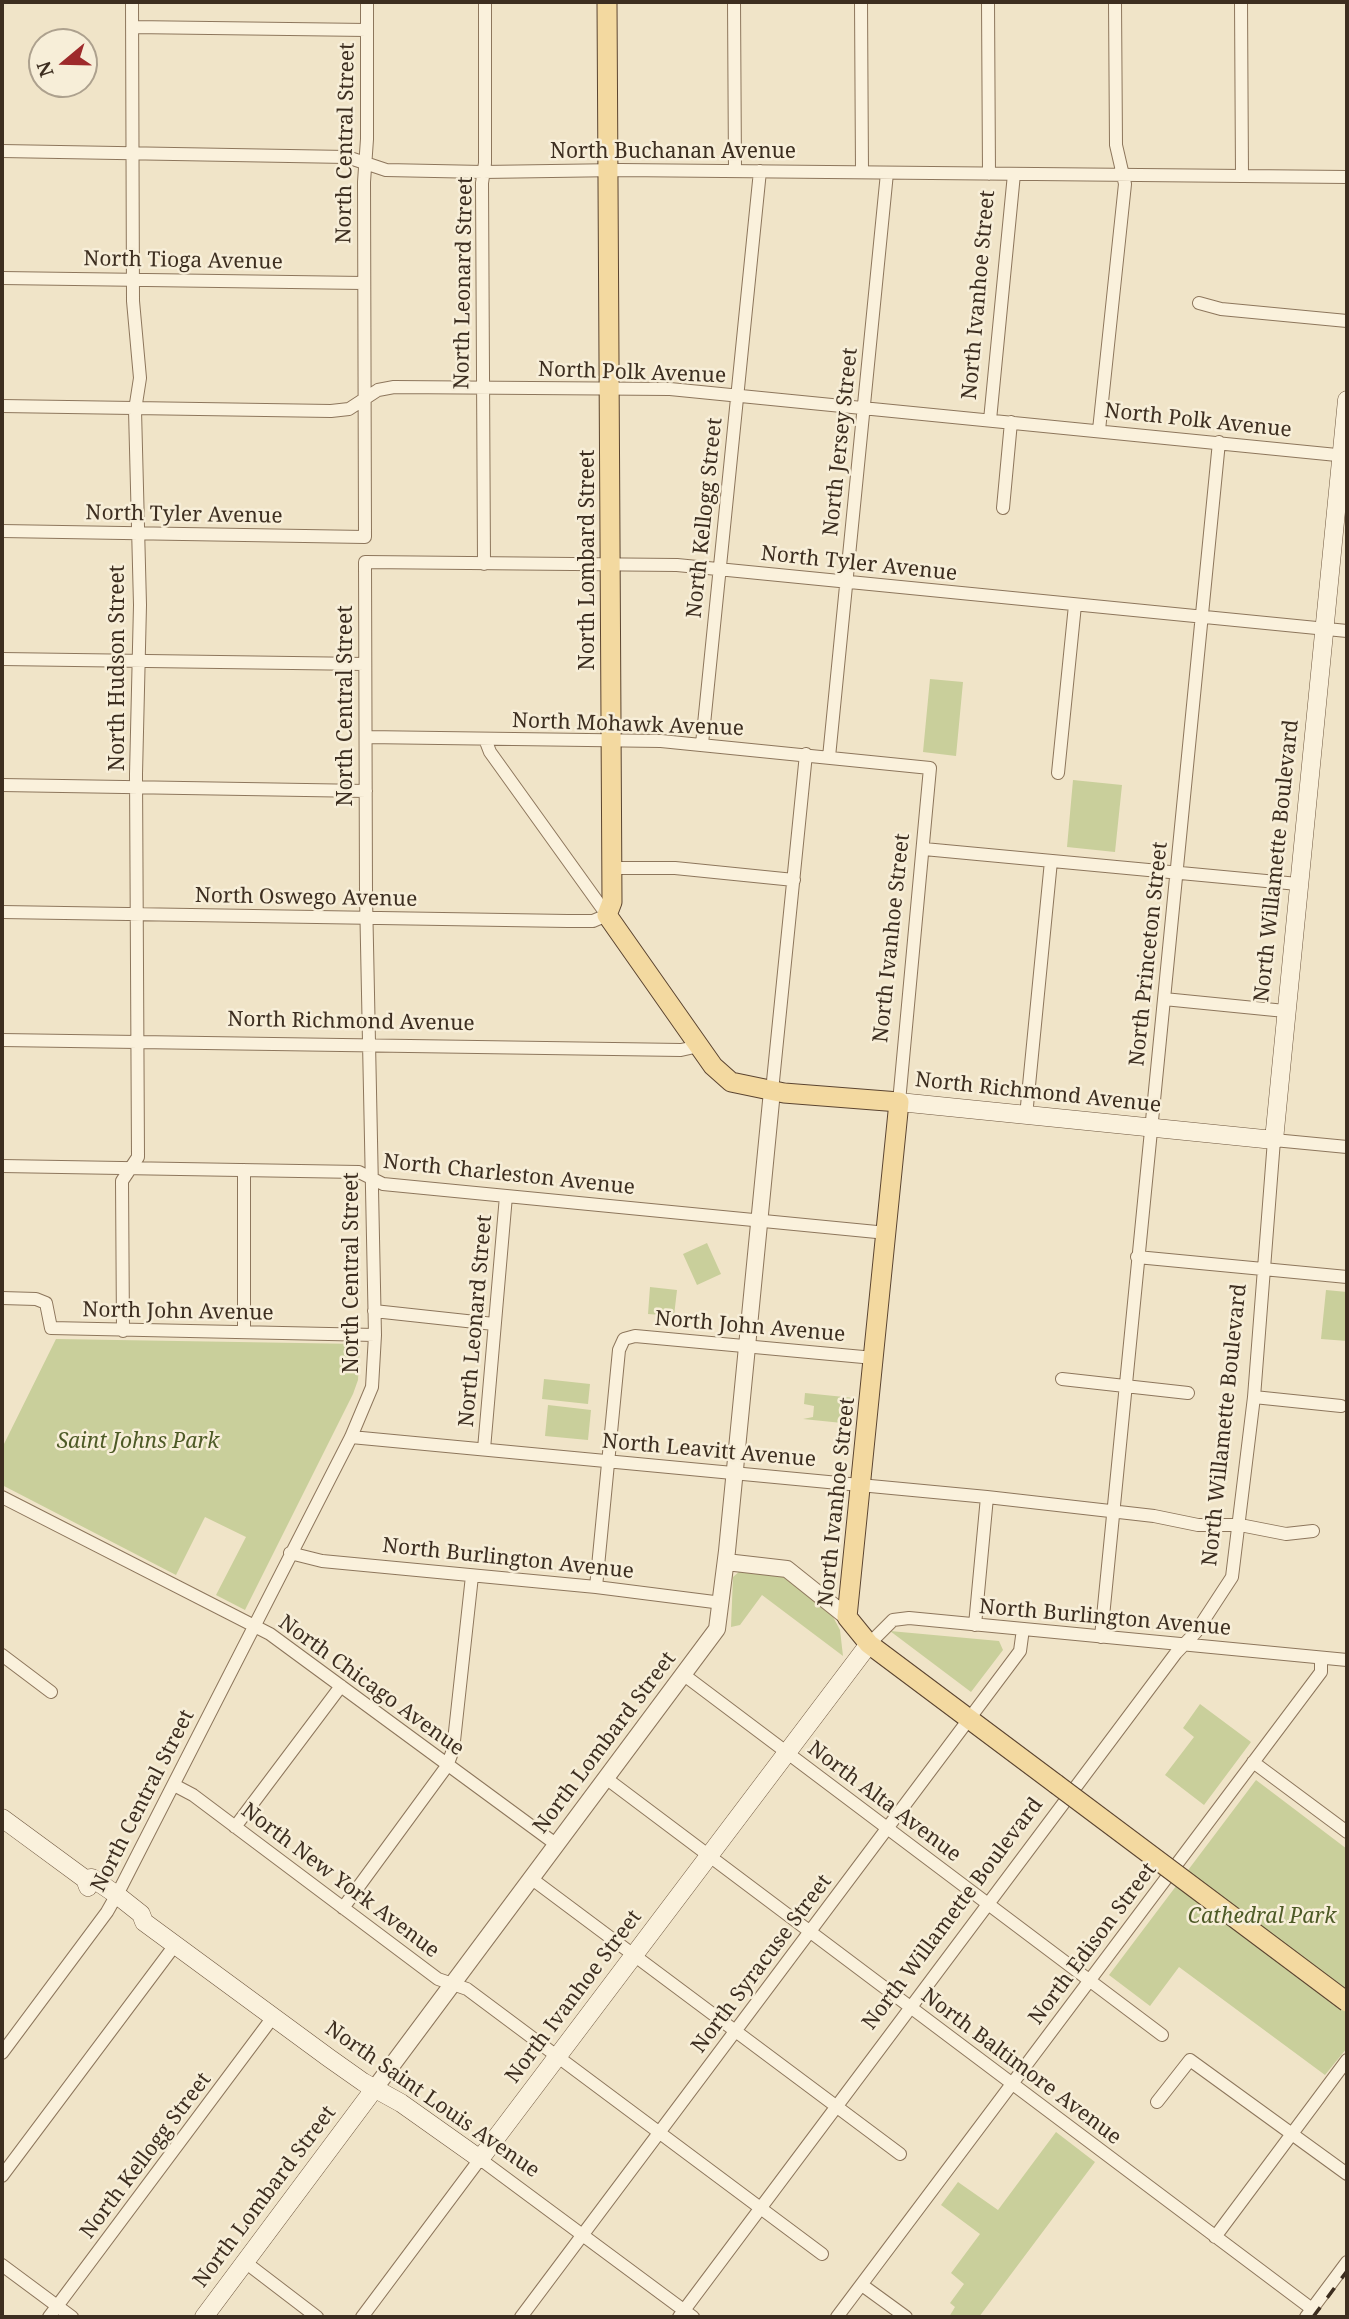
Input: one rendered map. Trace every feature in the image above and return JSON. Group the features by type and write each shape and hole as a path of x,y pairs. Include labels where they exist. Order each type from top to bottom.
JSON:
{"main road":[{"name":"North Lombard Street","path":"607,2 612,868 612,902 607,915"},
{"name":"North Willamette Boulevard","path":"1274,1140 1324,629 1345,455 1347,400"},
{"path":"607,915 699,1046"},
{"name":"North Richmond Avenue","path":"699,1046 725,1078 737,1085 772,1091 1274,1140"},
{"name":"North Ivanhoe Street","path":"480,2159 869,1644 847,1617 899,1102"},
{"path":"869,1644 1347,2002"},
{"name":"North Saint Louis Avenue","path":"2,1818 85,1879 86,1886 114,1900 135,1922 144,1922 273,2017 480,2159"},
{"name":"North Lombard Street","path":"204,2317 375,2088"}],"street":[{"name":"North Hudson Street","path":"123,1331 122,1181 138,1157 137,661 140,605 135,410 139,378 134,280 132,2"},
{"name":"North Central Street","path":"365,537 363,284 367,2"},
{"name":"North Leonard Street","path":"484,564 482,388 485,2"},
{"path":"734,2 735,171"},
{"path":"861,2 862,172"},
{"name":"North Ivanhoe Street","path":"988,2 989,174"},
{"path":"1099,430 1125,184 1116,145 1115,2"},
{"path":"1241,2 1242,176"},
{"path":"132,27 367,30"},
{"name":"North Buchanan Avenue","path":"2,151 347,157 386,170 484,172 609,170 1347,177"},
{"name":"North Kellogg Street","path":"702,744 760,171"},
{"name":"North Jersey Street","path":"829,757 887,173"},
{"name":"North Ivanhoe Street","path":"990,420 1014,174"},
{"name":"North Tioga Avenue","path":"2,278 363,284"},
{"path":"1199,303 1221,309 1347,321"},
{"name":"North Polk Avenue","path":"2,406 331,411 349,409 378,390 394,387 670,389 1345,455"},
{"path":"1003,508 1011,422"},
{"name":"North Princeton Street","path":"1101,1637 1219,442"},
{"name":"North Tyler Avenue","path":"2,531 365,537"},
{"name":"North Central Street","path":"2,2053 114,1900 351,1437 372,1387 375,1335 367,918 365,562"},
{"name":"North Tyler Avenue","path":"365,562 664,565 1347,631"},
{"path":"1058,773 1076,605"},
{"path":"2,659 365,664"},
{"name":"North Mohawk Avenue","path":"366,737 702,744 930,768"},
{"path":"485,738 490,752 607,915"},
{"path":"772,1091 806,754"},
{"name":"North Ivanhoe Street","path":"899,1102 930,768"},
{"path":"2,785 366,791"},
{"path":"924,849 1298,884"},
{"path":"1026,1116 1051,861"},
{"path":"612,868 675,869 794,880"},
{"name":"North Oswego Avenue","path":"2,912 593,921 607,915"},
{"path":"1164,999 1285,1011"},
{"name":"North Richmond Avenue","path":"2,1040 681,1050 699,1046"},
{"name":"North Lombard Street","path":"375,2088 714,1636 722,1603 772,1091"},
{"name":"North Richmond Avenue","path":"1274,1140 1347,1147"},
{"name":"North Willamette Boulevard","path":"686,2315 837,2106 1182,1644 1196,1632 1233,1574 1254,1397 1274,1140"},
{"name":"North Charleston Avenue","path":"2,1166 359,1172 383,1184 887,1233"},
{"path":"244,1170 244,1332"},
{"name":"North Leonard Street","path":"484,1449 506,1196"},
{"path":"1137,1257 1347,1277"},
{"name":"North John Avenue","path":"2,1298 36,1299 46,1303 51,1328 375,1335"},
{"path":"374,1311 494,1324"},
{"name":"North John Avenue","path":"608,1460 619,1350 624,1339 638,1336 874,1358"},
{"path":"1062,1379 1188,1393"},
{"path":"1254,1397 1341,1406"},
{"name":"North Leavitt Avenue","path":"351,1437 987,1497 1113,1511 1198,1525 1240,1525 1286,1534 1314,1531"},
{"path":"596,1587 608,1460"},
{"name":"North Chicago Avenue","path":"2,1497 271,1634 557,1845"},
{"path":"975,1625 987,1497"},
{"name":"North Burlington Avenue","path":"290,1553 321,1561 596,1587 722,1603"},
{"path":"726,1562 787,1569 847,1617"},
{"path":"343,1908 447,1766 453,1750 472,1576"},
{"name":"North Burlington Avenue","path":"869,1644 885,1626 901,1618 1347,1660"},
{"name":"North Syracuse Street","path":"522,2317 1020,1651 1023,1629"},
{"path":"2,1655 51,1692"},
{"name":"North Edison Street","path":"837,2317 1321,1672 1321,1658"},
{"name":"North Alta Avenue","path":"684,1675 1162,2035"},
{"path":"235,1827 341,1686"},
{"path":"1253,1762 1347,1832"},
{"name":"North Baltimore Avenue","path":"607,1779 1013,2083 1215,2237 1309,2313"},
{"name":"North New York Avenue","path":"174,1785 193,1795 438,1979 467,1989 822,2254"},
{"path":"532,1879 900,2154"},
{"path":"2,2176 175,1945"},
{"name":"North Kellogg Street","path":"53,2312 273,2017"},
{"path":"1157,2102 1190,2060 1347,2174"},
{"path":"1215,2237 1347,2060"},
{"name":"North Ivanhoe Street","path":"362,2317 480,2159"},
{"name":"North Saint Louis Avenue","path":"480,2159 686,2315"},
{"path":"245,2262 317,2317"},
{"path":"1309,2313 1347,2262"},
{"path":"2,2265 53,2312 72,2317"},
{"path":"862,2285 906,2317"}],"green space":[{"path":"930,679 963,682 956,756 923,752"},
{"path":"1073,780 1122,785 1115,852 1067,847"},
{"path":"707,1243 721,1274 697,1285 683,1254"},
{"path":"650,1287 677,1290 674,1316 648,1314"},
{"path":"1326,1290 1347,1292 1347,1341 1321,1339"},
{"name":"Saint Johns Park","path":"56,1339 360,1344 358,1380 353,1394 245,1610 216,1595 246,1537 205,1517 176,1575 2,1485 2,1448"},
{"path":"544,1379 590,1384 588,1404 542,1399"},
{"path":"805,1393 854,1398 852,1424 803,1419 813,1417 814,1406 804,1404"},
{"path":"548,1405 591,1410 588,1440 545,1436"},
{"path":"740,1571 779,1574 831,1613 840,1630 843,1656 762,1595 740,1625 731,1627 733,1577"},
{"path":"890,1631 999,1641 1003,1650 971,1692"},
{"path":"1200,1704 1251,1742 1204,1805 1165,1775 1194,1737 1183,1728"},
{"name":"Cathedral Park","path":"1256,1780 1347,1849 1347,2048 1325,2075 1179,1967 1150,2006 1109,1975"},
{"path":"1056,2132 1095,2162 979,2317 949,2317 955,2307 950,2303 964,2284 951,2273 980,2234 941,2205 958,2182 998,2210"}],"railway":[{"path":"1313,2317 1347,2271"}]}
